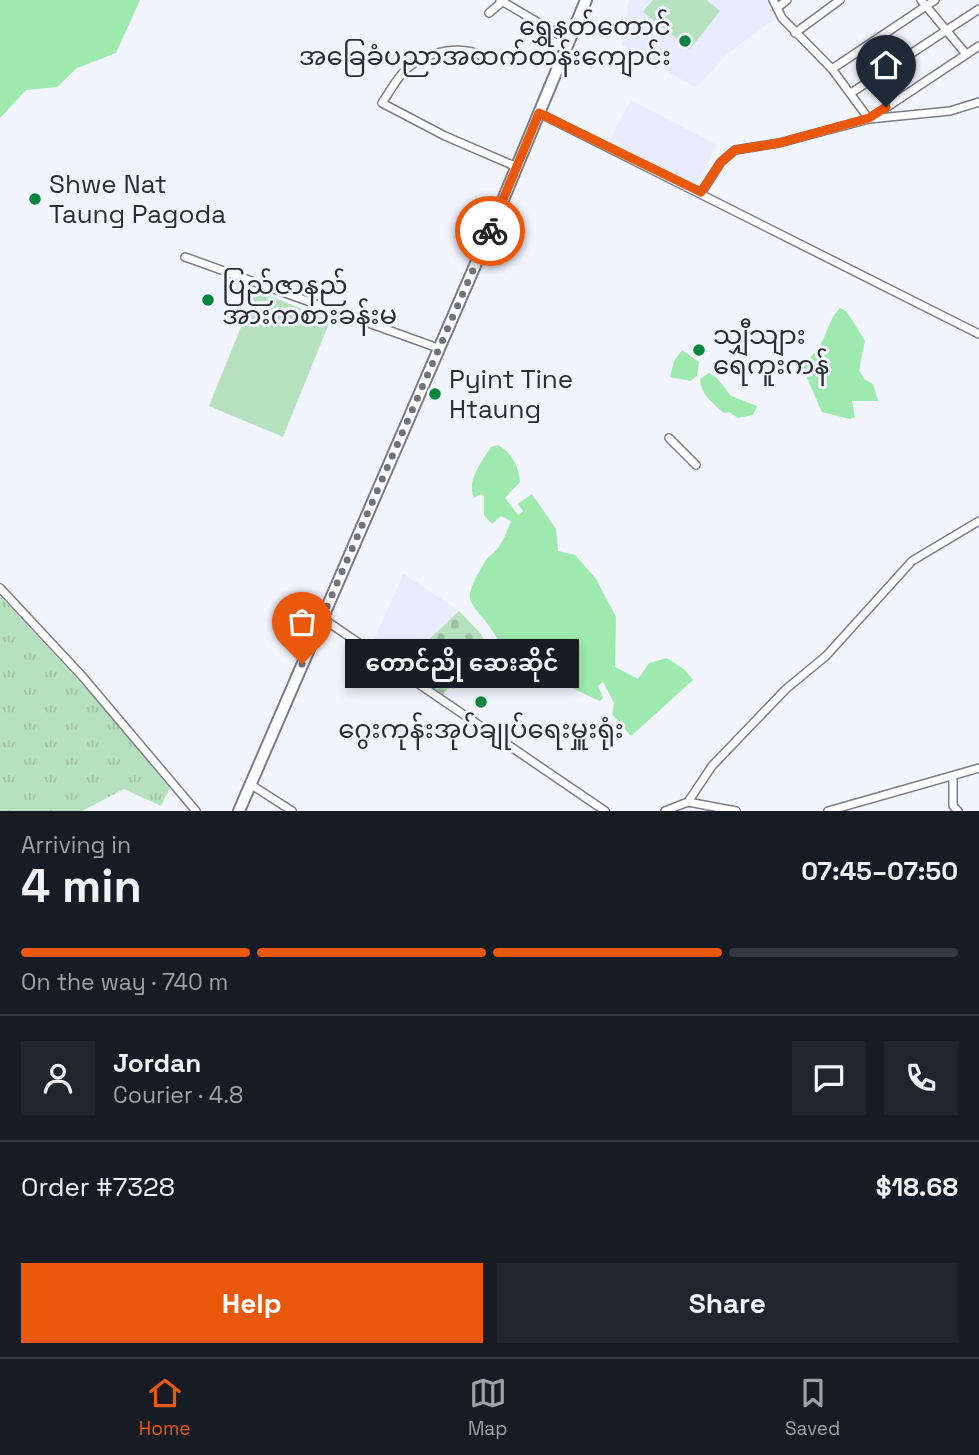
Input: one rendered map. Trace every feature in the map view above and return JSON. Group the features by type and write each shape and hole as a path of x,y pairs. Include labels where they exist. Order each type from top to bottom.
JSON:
{"highway":[{"path":"239,811 517,167 586,0"}],"street":[{"path":"772,0 795,33 832,69 869,118"},
{"path":"777,8 787,0"},
{"path":"795,33 840,0"},
{"path":"832,69 923,3 936,0"},
{"path":"489,13 501,1 568,40"},
{"path":"923,3 966,54"},
{"path":"851,93 979,9"},
{"path":"869,118 979,46"},
{"path":"482,56 463,48 411,64 382,103 445,136 517,167"},
{"path":"701,192 721,162 735,150 779,143 869,118 950,111 979,103"},
{"path":"539,113 701,192 979,334"},
{"path":"185,257 438,348"},
{"path":"669,438 696,465"},
{"path":"688,802 712,766 786,689 826,656 912,561 979,521"},
{"path":"0,588 82,676 196,811"},
{"path":"322,618 605,811"},
{"path":"828,811 979,768"},
{"path":"953,776 953,806 958,811"},
{"path":"250,784 292,811"},
{"path":"665,811 688,802 736,811"}],"shaded area":[{"path":"0,0 140,0 116,53 77,68 57,87 26,90 0,118"},
{"name":"ရွှေနတ်တောင် အခြေခံပညာအထက်တန်းကျောင်း","path":"629,0 767,0 776,18 727,54 696,88 622,45"},
{"path":"631,100 717,145 695,186 610,139"},
{"path":"840,308 847,312 865,341 859,370 864,379 873,384 878,401 852,401 855,417 850,419 822,412 802,367 817,350"},
{"path":"682,350 699,362 697,376 690,381 670,377 674,361"},
{"path":"709,373 717,378 731,396 757,406 753,415 738,418 729,412 724,413 712,402 705,394 700,379"},
{"path":"498,445 511,456 520,482 505,498 518,515 523,511 518,504 532,494 556,529 558,551 575,555 596,579 616,617 615,667 638,679 649,663 667,658 685,670 693,680 631,736 612,714 614,703 603,682 598,686 603,698 600,701 563,684 528,661 506,658 497,638 471,602 472,586 488,557 505,537 511,521 501,516 492,524 484,515 484,496 481,494 474,498 472,492 473,478 480,465 491,447"},
{"path":"404,574 459,611 400,667 371,646"}],"green space":[{"path":"653,0 706,0 720,11 690,49 643,12"},
{"path":"256,290 330,321 283,437 209,406"},
{"path":"0,596 91,694 170,788 161,806 124,789 82,811 0,811"},
{"path":"459,611 481,634 488,649 485,661 479,658 454,689 450,687 443,694 400,667"}],"way so far":[{"path":"302,664 383,471 490,231"}],"place":[{"name":"ရွှေနတ်တောင် အခြေခံပညာအထက်တန်းကျောင်း","path":"685,41"},
{"name":"Shwe Nat Taung Pagoda","path":"35,199"},
{"name":"ပြည်ဇာနည် အားကစားခန်းမ","path":"208,300"},
{"name":"သျှီသျား ရေကူးကန်","path":"699,350"},
{"name":"Pyint Tine Htaung","path":"435,394"},
{"name":"တောင်ညို ဆေးဆိုင်","path":"302,664"},
{"name":"ဂွေးကုန်းအုပ်ချုပ်ရေးမှူးရုံး","path":"481,702"}],"route":[{"path":"490,231 539,113 701,192 721,162 735,150 779,143 869,118 886,107"}]}
